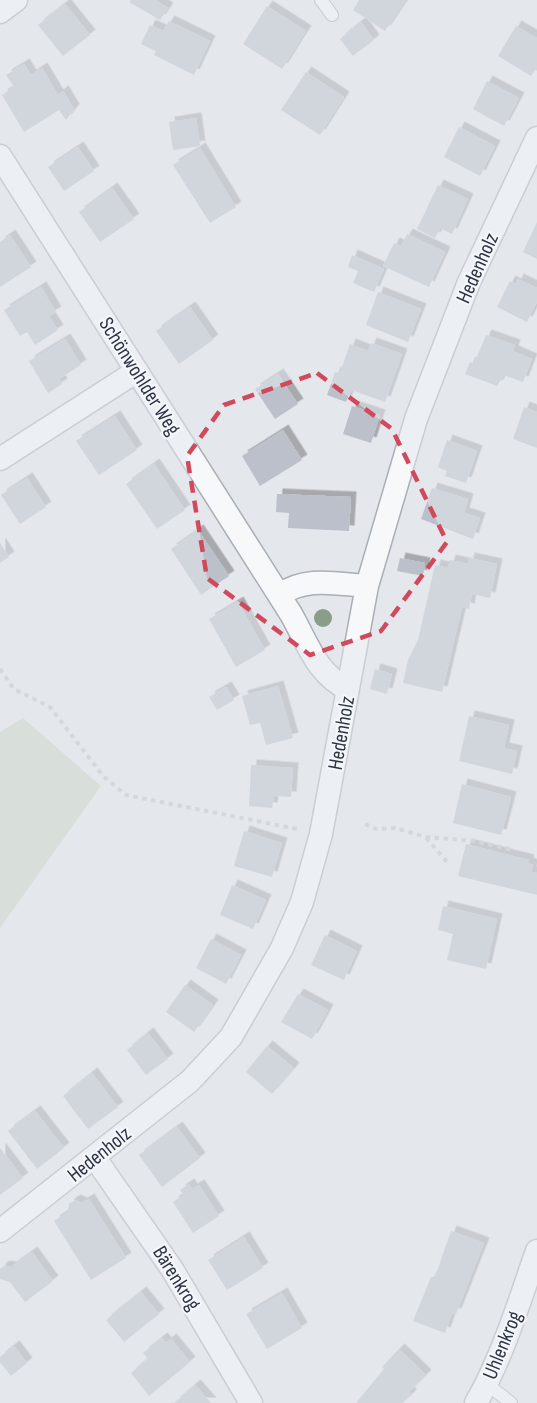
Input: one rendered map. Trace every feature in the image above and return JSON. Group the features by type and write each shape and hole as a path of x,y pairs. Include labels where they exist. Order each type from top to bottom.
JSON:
{"street":[{"path":"0,12 16,0"},
{"name":"Hedenholz","path":"0,1231 190,1081 231,1038 282,948 302,902 321,834 367,586 416,419 469,282 537,138"},
{"name":"Schönwohlder Weg","path":"0,156 279,595 325,673 348,689"},
{"path":"0,459 137,371"},
{"path":"279,595 305,582 367,586"},
{"name":"Bärenkrog","path":"95,1158 172,1269 251,1403"},
{"name":"Uhlenkrog","path":"482,1393 537,1251"}],"lane":[{"path":"321,0 332,15"},
{"path":"482,1393 511,1403"}],"path":[{"path":"0,669 14,689 50,707 103,776 126,795 321,834"},
{"path":"365,824 376,829 394,828 426,837 474,841 514,850"},
{"path":"426,837 449,864"}],"highlighted area":[{"path":"317,373 392,429 447,542 381,631 310,655 207,578 187,456 224,405"}],"green space":[{"path":"23,718 101,786 0,928 0,732"}],"building":[{"path":"131,0 155,0 168,8 160,20 129,2"},
{"path":"359,0 406,0 385,31 353,10"},
{"path":"65,4 90,35 63,56 38,25"},
{"path":"267,6 306,31 282,69 243,44"},
{"path":"169,21 210,41 194,75 154,55 156,51 141,44 150,25 163,31"},
{"path":"361,22 374,40 353,56 340,39"},
{"path":"516,26 537,38 537,67 531,76 498,56"},
{"path":"24,64 31,75 42,68 58,95 63,91 74,109 66,120 59,110 24,132 2,95 14,87 6,75"},
{"path":"306,72 344,97 320,135 281,110"},
{"path":"487,81 519,98 504,126 473,109"},
{"path":"196,118 200,146 173,150 169,122"},
{"path":"459,127 495,146 480,176 444,157"},
{"path":"78,147 94,171 64,191 48,167"},
{"path":"200,148 236,207 210,223 173,165"},
{"path":"438,185 468,199 452,234 440,228 435,238 417,229"},
{"path":"112,188 134,219 100,242 79,212"},
{"path":"537,222 537,259 523,252"},
{"path":"407,234 445,252 429,287 383,266 394,243 401,246"},
{"path":"10,235 31,267 0,287 0,242"},
{"path":"352,255 384,269 374,292 353,283 358,271 348,267"},
{"path":"518,279 537,288 537,302 527,322 497,307 510,281 516,284"},
{"path":"41,287 56,312 49,316 58,330 35,345 27,332 20,336 4,310"},
{"path":"378,292 421,309 408,342 366,325"},
{"path":"190,307 213,340 179,364 156,331"},
{"path":"486,335 515,345 513,351 532,359 523,382 504,375 497,386 465,374 470,362 474,364"},
{"path":"65,339 81,365 59,379 62,384 48,393 29,361"},
{"path":"371,343 402,354 385,402 351,390 346,402 327,395 335,372 340,373 350,344 368,351"},
{"path":"278,374 298,404 275,419 255,389"},
{"path":"352,406 380,415 371,443 343,434"},
{"path":"524,407 537,412 537,448 513,439"},
{"path":"115,416 137,450 99,475 76,441"},
{"path":"283,430 302,460 260,486 242,456"},
{"path":"447,440 477,451 466,483 445,476 447,471 438,467"},
{"path":"154,464 185,510 157,529 126,484"},
{"path":"27,478 46,507 20,524 1,495"},
{"path":"432,488 468,499 464,513 480,518 473,539 421,519"},
{"path":"277,494 351,497 349,531 288,528 289,513 276,512"},
{"path":"198,530 229,576 201,595 171,549"},
{"path":"0,543 9,557 0,563"},
{"path":"400,558 425,563 423,576 397,571"},
{"path":"469,558 497,564 490,598 472,594 469,609 462,607 442,692 403,683 408,660 418,640 435,565 448,568 450,560 468,564"},
{"path":"238,602 265,650 236,667 209,619"},
{"path":"375,669 392,674 387,694 370,689"},
{"path":"278,686 293,738 266,745 260,723 250,725 242,696"},
{"path":"226,687 234,700 217,710 209,697"},
{"path":"469,716 509,725 504,748 517,751 512,774 459,761"},
{"path":"251,765 293,768 291,797 274,796 272,808 249,806"},
{"path":"462,784 511,797 501,835 453,823"},
{"path":"244,831 282,843 272,877 234,866"},
{"path":"466,844 529,860 528,863 533,865 531,872 537,873 537,895 458,876"},
{"path":"232,885 266,900 253,929 220,915"},
{"path":"443,906 497,919 486,969 447,960 453,934 438,930"},
{"path":"325,935 357,951 344,980 311,965"},
{"path":"211,939 241,955 226,984 196,968"},
{"path":"185,985 213,1005 194,1032 166,1012"},
{"path":"298,994 328,1010 312,1039 281,1022"},
{"path":"148,1033 168,1059 146,1075 127,1050"},
{"path":"267,1046 294,1068 272,1094 246,1072"},
{"path":"92,1073 118,1107 88,1129 63,1096"},
{"path":"35,1111 64,1148 37,1169 8,1131"},
{"path":"177,1127 200,1158 162,1187 139,1155"},
{"path":"0,1148 23,1178 0,1195"},
{"path":"189,1184 192,1189 199,1185 219,1216 193,1233 173,1202 184,1195 180,1190"},
{"path":"89,1199 126,1258 91,1280 54,1221 68,1212 69,1204 75,1200 82,1203"},
{"path":"451,1231 484,1243 456,1314 452,1313 445,1333 413,1321 431,1277 435,1277"},
{"path":"244,1237 263,1268 227,1290 208,1260"},
{"path":"32,1252 53,1281 25,1302 10,1282 0,1279 0,1269 4,1266 11,1267"},
{"path":"141,1292 159,1314 124,1342 106,1320"},
{"path":"282,1293 302,1328 267,1349 246,1314"},
{"path":"162,1338 166,1343 171,1339 190,1362 149,1396 131,1373 148,1359 143,1353"},
{"path":"14,1346 27,1363 11,1376 0,1362 0,1357"},
{"path":"399,1349 426,1375 409,1392 411,1395 403,1403 356,1403 384,1369 382,1367"},
{"path":"195,1385 211,1403 174,1403"}]}
